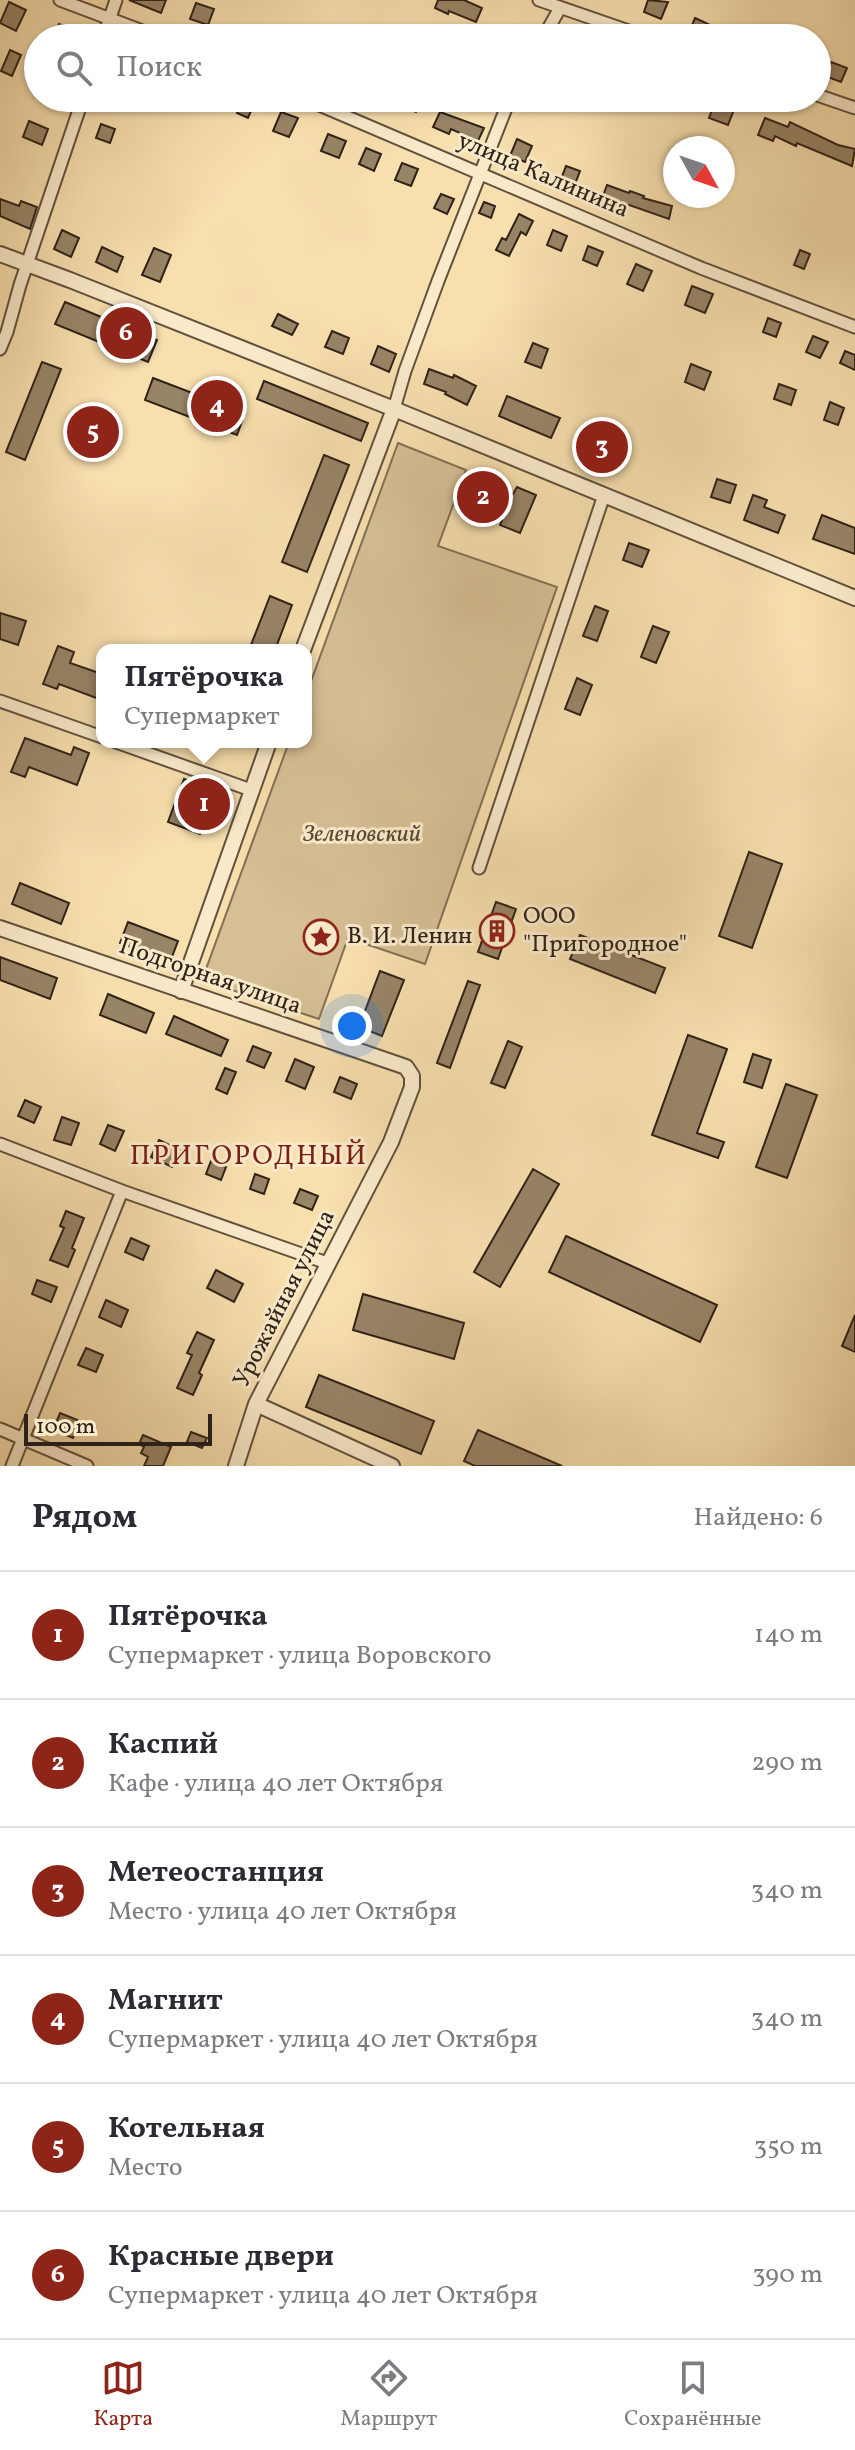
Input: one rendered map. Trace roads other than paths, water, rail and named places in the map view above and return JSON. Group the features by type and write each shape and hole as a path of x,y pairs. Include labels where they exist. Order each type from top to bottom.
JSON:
{"street":[{"path":"60,0 125,24"},
{"path":"108,24 116,0"},
{"path":"539,0 607,24"},
{"path":"551,24 560,8"},
{"path":"831,100 855,108"},
{"path":"0,349 78,112"},
{"name":"улица Калинина","path":"336,112 701,268 855,327"},
{"path":"305,644 394,409 438,281 505,112"},
{"path":"0,254 394,409 855,598"},
{"path":"479,868 604,495"},
{"path":"0,701 96,735"},
{"path":"133,748 251,790"},
{"path":"181,991 267,748"},
{"name":"Подгорная улица","path":"0,928 406,1067"},
{"name":"Урожайная улица","path":"236,1466 256,1404 391,1142 412,1087 412,1076 406,1067"},
{"path":"0,1144 122,1191 327,1263"},
{"path":"12,1466 122,1191"},
{"path":"256,1404 392,1466"},
{"path":"0,1429 87,1466"}],"place":[{"name":"Красные двери","path":"126,333"},
{"name":"Магнит","path":"217,406"},
{"name":"Котельная","path":"93,432"},
{"name":"Метеостанция","path":"602,447"},
{"name":"Каспий","path":"483,497"},
{"name":"Пятёрочка","path":"204,804"},
{"name":"ООО \"Пригородное\"","path":"497,931"},
{"name":"В. И. Ленин","path":"321,937"}],"district":[{"name":"ПРИГОРОДНЫЙ","path":"249,1156"}],"park label":[{"name":"Зеленовский","path":"362,835"}]}
